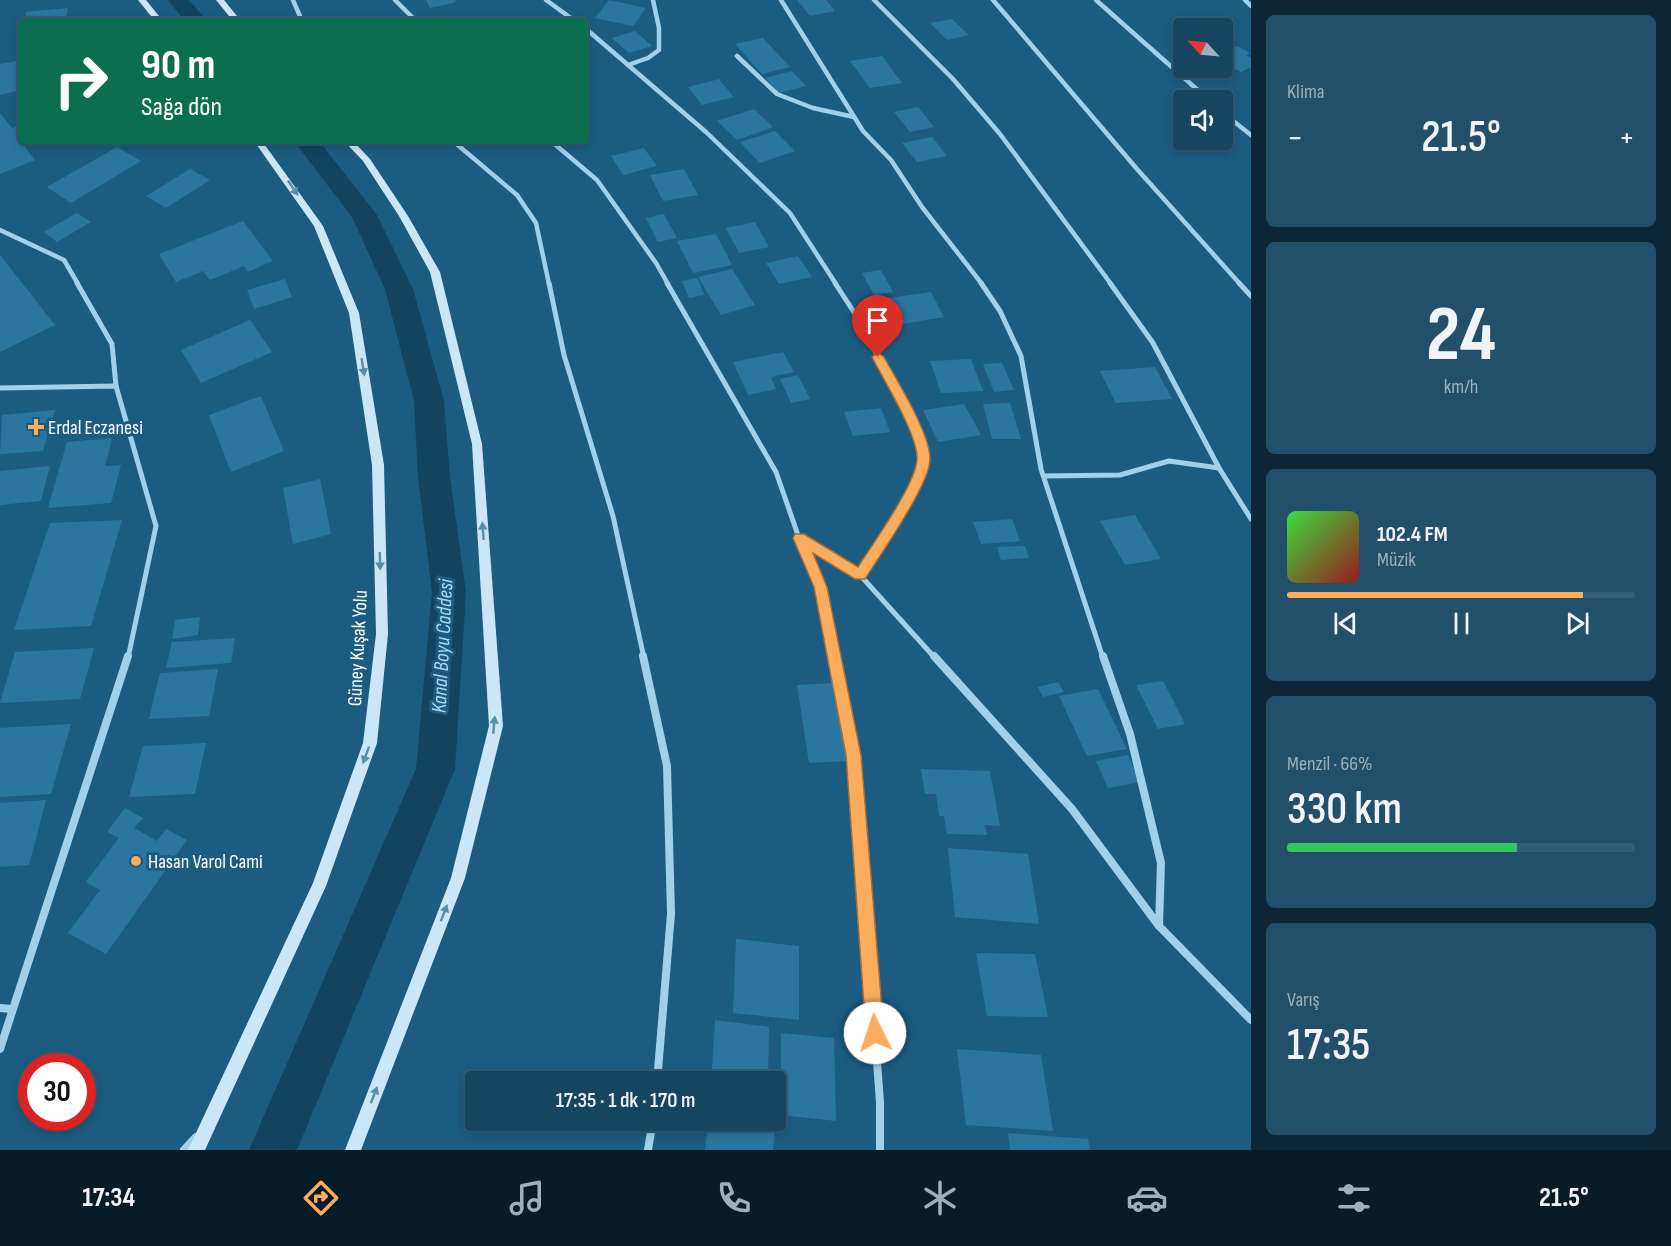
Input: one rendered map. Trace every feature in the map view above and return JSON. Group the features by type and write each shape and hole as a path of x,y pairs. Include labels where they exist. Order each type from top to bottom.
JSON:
{"main road":[{"path":"142,0 157,18"},
{"path":"220,0 235,18"},
{"name":"Güney Kuşak Yolu","path":"196,1150 319,886 370,743 382,634 378,465 354,314 318,226 260,144"},
{"path":"351,144 366,159 403,216 435,272 477,444 496,726 458,878 353,1150"}],"street":[{"path":"294,0 301,18"},
{"path":"395,0 413,18"},
{"path":"546,0 571,18"},
{"path":"628,64 648,58 659,51 659,28 653,0"},
{"path":"781,0 863,131 891,160 922,207 965,260 1000,311 1021,356 1044,476 1088,614 1130,734 1161,863 1159,926"},
{"path":"874,0 953,79 1000,134 1065,220 1153,343 1219,468 1251,519"},
{"path":"993,0 1041,53 1137,169 1251,296"},
{"path":"1096,0 1198,90"},
{"path":"1245,0 1251,6"},
{"path":"588,31 706,132 790,213 859,320 916,431 924,459 910,496 860,575"},
{"path":"737,56 777,94 813,108 855,117"},
{"path":"1233,121 1251,135"},
{"path":"457,144 517,195 536,223 564,355 618,538 667,766 671,914 658,1071"},
{"path":"554,144 597,180 656,263 776,472 799,538 820,587 854,755 880,1102 880,1150"},
{"path":"0,230 64,260 112,344 116,386 156,526 128,657 0,1049"},
{"path":"0,388 116,386"},
{"path":"1044,476 1120,475 1169,461 1219,468"},
{"path":"799,538 860,575 1072,809 1159,926 1251,1020"},
{"path":"0,1008 12,1009"},
{"path":"184,1150 208,1123"},
{"path":"648,1150 651,1131"}],"building":[{"path":"426,0 455,0 456,2 430,8"},
{"path":"609,0 646,8 633,26 595,18"},
{"path":"797,0 826,0 835,11 810,16"},
{"path":"68,8 66,18 25,18 26,12"},
{"path":"952,19 969,35 947,40 930,23"},
{"path":"635,31 652,46 629,53 612,38"},
{"path":"763,38 790,67 762,74 735,44"},
{"path":"1237,46 1250,53 1246,55 1251,58 1251,67 1241,72 1233,68 1233,48"},
{"path":"882,56 902,83 870,88 850,61"},
{"path":"18,61 18,91 0,95 0,64"},
{"path":"792,71 806,86 779,93 765,78"},
{"path":"719,79 734,97 702,105 688,87"},
{"path":"918,107 934,127 910,132 894,112"},
{"path":"754,109 773,127 737,140 717,121"},
{"path":"0,113 12,128 18,126 18,144 32,144 25,147 35,160 0,174"},
{"path":"775,131 795,151 760,163 740,142"},
{"path":"932,137 947,156 917,162 902,143"},
{"path":"117,147 141,161 71,203 47,187"},
{"path":"644,148 657,166 623,175 611,156"},
{"path":"190,169 210,180 166,208 146,196"},
{"path":"684,169 698,195 663,201 650,175"},
{"path":"77,213 91,222 57,242 44,232"},
{"path":"664,214 677,238 658,242 646,218"},
{"path":"243,221 273,261 248,272 244,266 210,280 203,271 176,282 159,254"},
{"path":"755,222 769,247 739,253 726,228"},
{"path":"716,234 732,265 693,273 677,241"},
{"path":"0,255 55,325 0,352"},
{"path":"798,256 812,277 779,284 766,263"},
{"path":"732,269 755,305 721,315 698,277"},
{"path":"881,270 893,292 874,295 862,273"},
{"path":"697,278 704,295 689,298 682,281"},
{"path":"285,279 292,297 254,309 247,290"},
{"path":"931,292 944,317 903,324 890,298"},
{"path":"250,320 272,352 201,383 181,350"},
{"path":"783,352 794,372 771,377 776,389 748,395 733,362"},
{"path":"971,359 983,391 941,393 930,361"},
{"path":"1002,363 1014,390 994,392 983,364"},
{"path":"1155,367 1172,399 1116,403 1100,371"},
{"path":"798,375 810,399 791,403 780,379"},
{"path":"261,396 284,451 231,472 209,415"},
{"path":"1010,403 1021,439 992,439 983,404"},
{"path":"964,404 981,435 938,442 923,410"},
{"path":"881,408 890,432 853,436 844,412"},
{"path":"55,410 43,451 0,454 2,415"},
{"path":"112,438 105,466 121,465 111,503 48,508 67,442"},
{"path":"50,466 41,501 0,505 0,471"},
{"path":"320,479 331,534 293,544 283,488"},
{"path":"1135,515 1161,559 1125,565 1100,521"},
{"path":"1012,519 1020,541 981,544 973,522"},
{"path":"122,520 91,626 14,630 50,523"},
{"path":"1025,546 1029,558 1001,560 997,547"},
{"path":"200,617 198,635 172,639 175,620"},
{"path":"235,638 231,663 166,668 172,642"},
{"path":"94,648 80,699 0,703 15,652"},
{"path":"218,669 209,716 149,719 160,673"},
{"path":"1163,681 1185,724 1158,729 1136,685"},
{"path":"1058,682 1064,692 1043,697 1038,687"},
{"path":"835,683 850,761 809,763 797,685"},
{"path":"1098,689 1127,749 1087,756 1059,696"},
{"path":"71,724 51,794 0,797 0,728"},
{"path":"206,743 195,794 129,797 143,746"},
{"path":"1128,755 1140,782 1108,788 1096,761"},
{"path":"921,769 990,771 1000,826 985,825 987,835 947,834 944,816 939,816 936,794 925,794"},
{"path":"46,800 29,865 0,867 0,803"},
{"name":"Hasan Varol Cami","path":"125,808 143,818 134,828 157,841 166,829 187,840 106,954 68,933 100,890 86,882 119,838 107,832"},
{"path":"948,848 1028,854 1039,924 955,917"},
{"path":"736,939 799,946 799,1020 733,1013"},
{"path":"976,953 1035,954 1048,1017 987,1016"},
{"path":"715,1020 769,1027 768,1071 712,1071"},
{"path":"781,1033 834,1038 836,1121 786,1116 786,1071 781,1071"},
{"path":"957,1049 1041,1055 1053,1131 966,1125"},
{"path":"708,1131 775,1131 773,1150 705,1150"},
{"path":"1008,1133 1088,1139 1090,1150 1010,1150"}],"waterway":[{"name":"Kanal Boyu Caddesi","path":"178,0 193,18"},
{"name":"Kanal Boyu Caddesi","path":"273,1150 435,769 449,592 434,477 429,401 399,289 364,215 308,144"}],"place":[{"name":"Erdal Eczanesi","path":"36,427"},
{"name":"Hasan Varol Cami","path":"136,861"}],"route":[{"path":"875,1033 854,755 820,587 799,538 860,575 910,496 924,459 916,431 878,357"}]}
